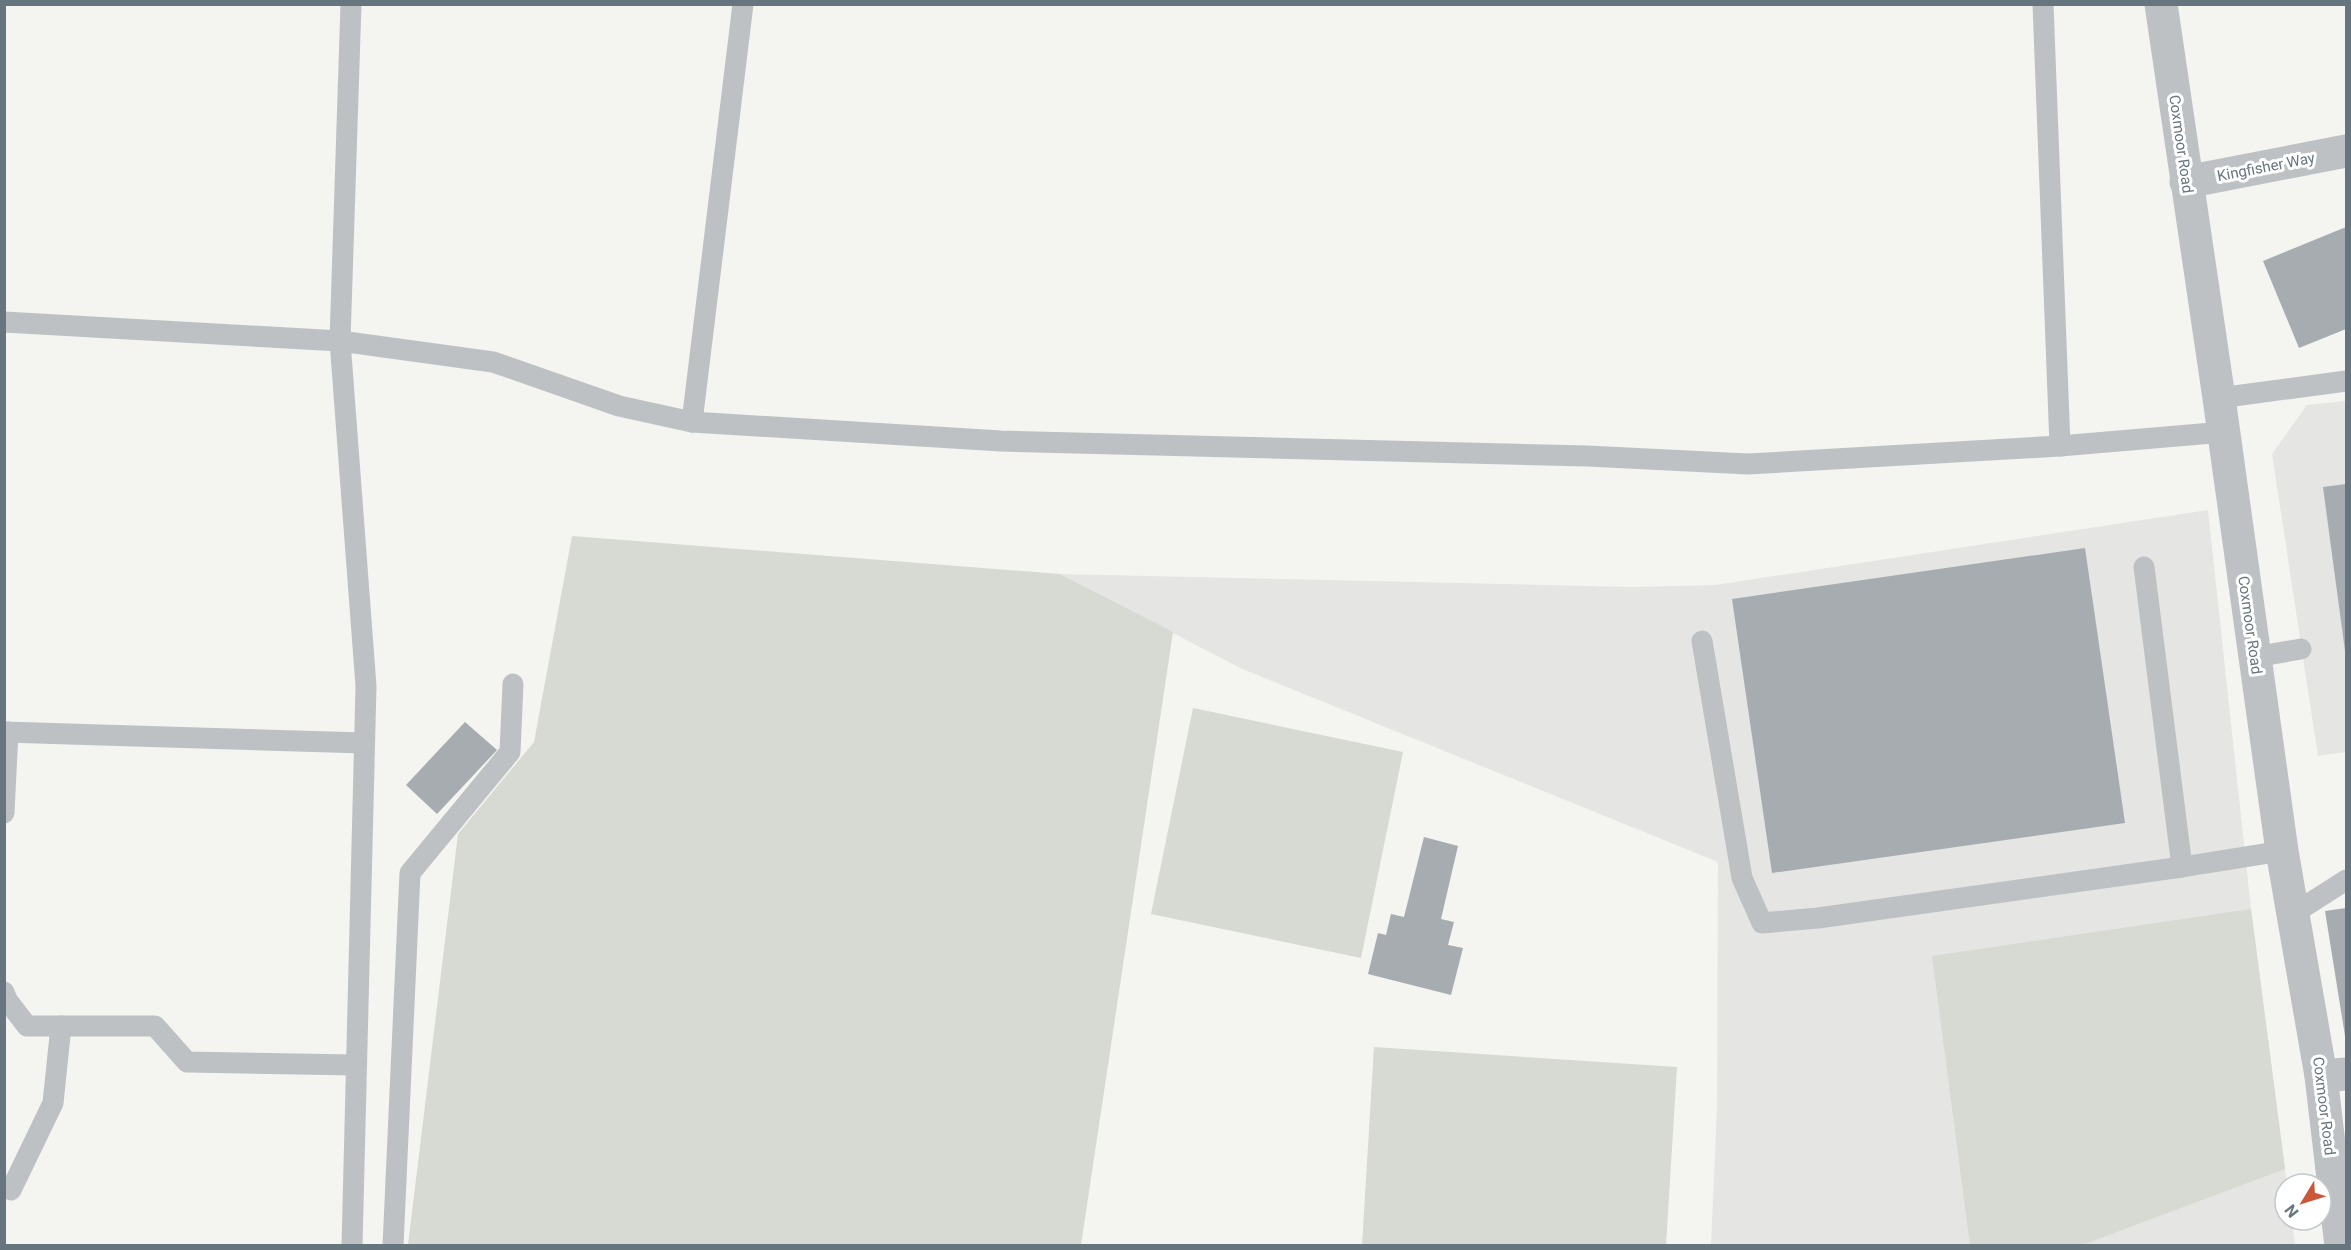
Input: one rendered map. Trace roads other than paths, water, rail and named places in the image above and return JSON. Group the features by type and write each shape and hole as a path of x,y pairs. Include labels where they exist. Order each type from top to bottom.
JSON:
{"street":[{"name":"Coxmoor Road","path":"2161,4 2224,432 2282,851 2293,914 2334,1075 2341,1245"},
{"name":"Kingfisher Way","path":"2186,182 2346,151"}],"lane":[{"path":"351,4 340,341 366,686 352,1245"},
{"path":"692,422 743,4"},
{"path":"2043,4 2060,446"},
{"path":"4,322 340,341 493,362 620,406 692,422 1001,441 1587,456 1748,464 2060,446 2224,432"},
{"path":"2219,398 2346,381"},
{"path":"2144,567 2182,867"},
{"path":"1702,641 1742,878 1762,923 1818,918 2282,851"},
{"path":"2255,657 2301,649"},
{"path":"393,1245 410,873 510,752 513,684"},
{"path":"4,813 6,732 364,743"},
{"path":"2293,914 2346,880"},
{"path":"5,998 27,1026 155,1026 187,1062 356,1065"},
{"path":"4,1186 11,1190 52,1103 61,1026"}]}
